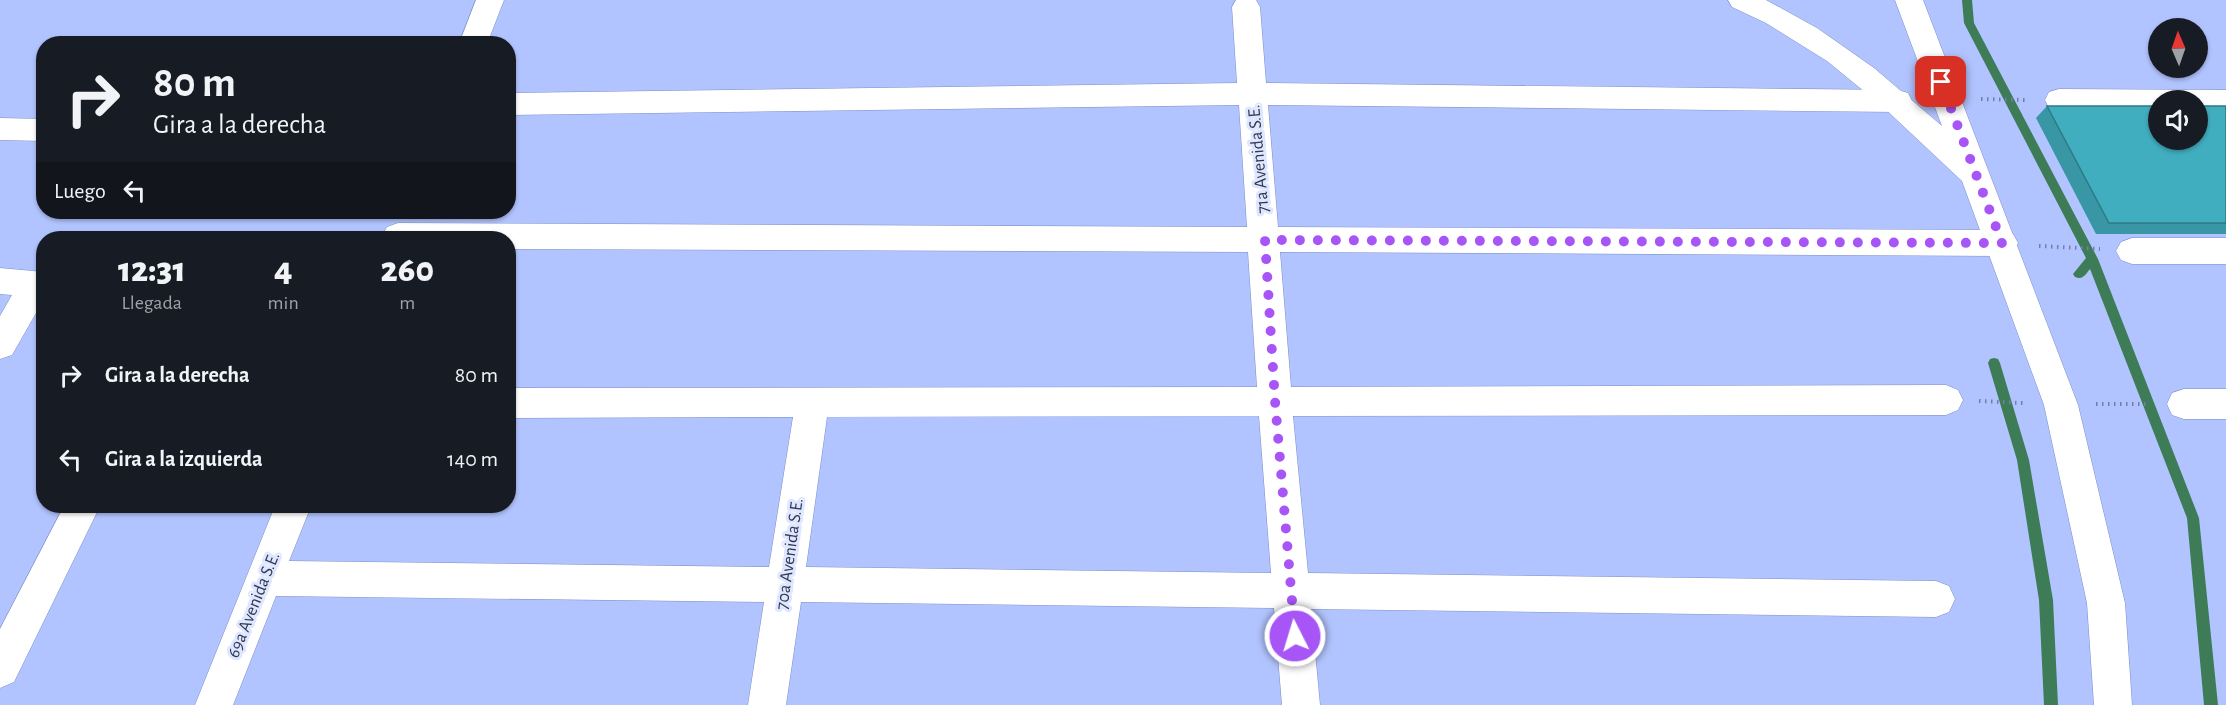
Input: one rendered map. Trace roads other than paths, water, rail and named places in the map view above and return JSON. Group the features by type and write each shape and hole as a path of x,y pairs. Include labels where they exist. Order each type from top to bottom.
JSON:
{"street":[{"path":"476,36 490,0"},
{"path":"1742,0 1771,13 1826,45 1898,101 1977,177"},
{"path":"1909,0 1977,177 2016,244 2061,405 2106,603 2113,705"},
{"name":"71a Avenida S.E.","path":"1246,7 1265,240 1275,401 1301,705"},
{"path":"516,104 1253,94 1898,101"},
{"path":"2047,100 2148,100"},
{"path":"2208,100 2226,100"},
{"path":"0,129 36,130"},
{"path":"401,229 1265,240 2016,244"},
{"path":"2132,251 2226,251"},
{"path":"0,281 36,285"},
{"path":"0,345 36,290"},
{"path":"516,403 1946,400"},
{"name":"70a Avenida S.E.","path":"767,705 812,402"},
{"path":"2171,404 2226,404"},
{"path":"0,669 78,513"},
{"name":"69a Avenida S.E.","path":"214,705 290,513"},
{"path":"265,578 1936,599"}],"waterway":[{"path":"1967,0 1969,23 2092,259"},
{"path":"2079,274 2092,259"},
{"path":"2092,259 2193,518 2211,705"},
{"path":"1994,363 2023,460 2046,600 2051,705"}]}
